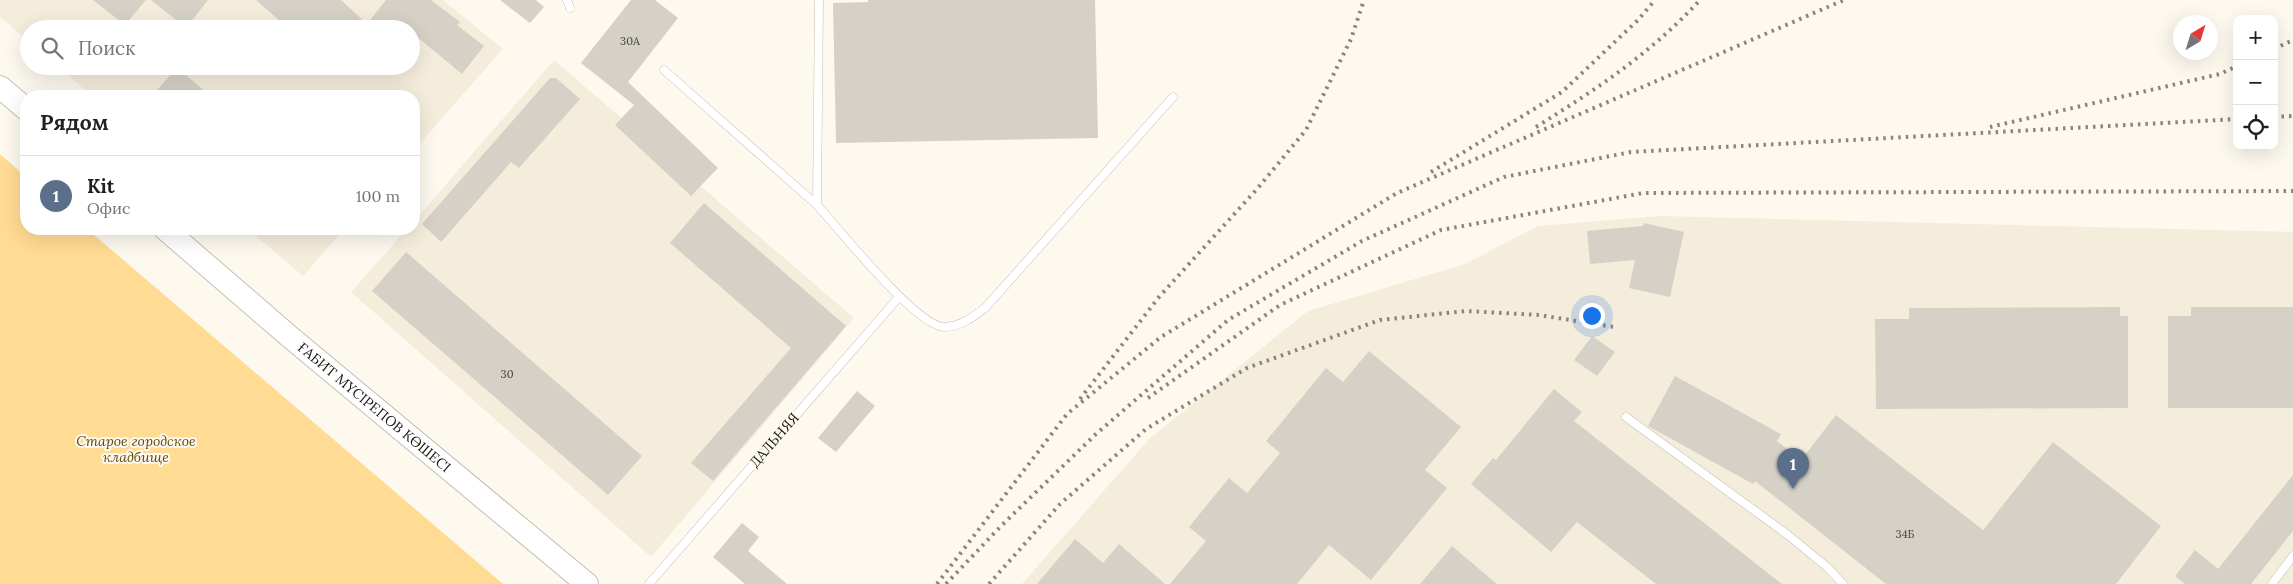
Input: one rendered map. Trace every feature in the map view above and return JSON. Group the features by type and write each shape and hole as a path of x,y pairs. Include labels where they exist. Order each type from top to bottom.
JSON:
{"main road":[{"path":"0,87 20,104"},
{"name":"ҒАБИТ МҮСІРЕПОВ КӨШЕСІ","path":"172,235 587,584"}],"lane":[{"path":"567,0 570,8"},
{"path":"817,205 819,0"},
{"path":"664,70 817,205 899,297 927,321 942,327 958,325 973,318 985,308 1174,97"},
{"name":"ДАЛЬНЯЯ","path":"649,584 899,297"},
{"path":"1626,418 1788,535 1827,567 1843,584"},
{"path":"2272,584 2293,556"}],"shaded area":[{"path":"0,0 443,0 503,49 420,143 420,90 85,90 68,75 420,75 420,20 20,20 20,34 0,17"},
{"path":"554,60 854,318 651,557 351,292 402,235 420,235 420,214"},
{"path":"1660,216 2293,232 2293,584 1022,584 1150,438 1308,311 1465,264 1538,226"},
{"path":"255,235 339,235 303,276"}],"green space":[{"name":"Старое городское кладбище","path":"0,154 20,172 20,235 94,235 503,584 0,584"}],"building":[{"path":"93,0 146,0 129,20 119,20"},
{"path":"151,0 208,0 192,20 176,20"},
{"path":"256,0 341,0 363,20 336,20 279,20"},
{"path":"386,0 431,0 460,22 457,25 484,46 462,74 420,39 420,20 370,20"},
{"path":"500,0 536,0 544,7 530,23"},
{"path":"631,0 655,0 678,18 628,82 718,168 691,196 615,125 634,105 581,63"},
{"path":"868,0 1095,0 1098,138 836,143 833,3 868,2"},
{"path":"170,75 186,75 203,90 157,90"},
{"path":"550,78 556,78 580,99 519,168 511,162 441,242 422,224"},
{"path":"704,203 846,326 713,481 691,463 791,348 670,243"},
{"path":"1644,223 1684,232 1670,297 1629,288 1635,260 1590,264 1587,231 1643,226"},
{"path":"406,252 642,456 608,495 372,291"},
{"path":"2120,307 2120,316 2128,316 2128,408 1876,409 1875,319 1909,319 1909,308"},
{"path":"2191,307 2293,307 2293,408 2168,408 2168,316 2191,316"},
{"path":"1592,336 1615,352 1597,376 1574,360"},
{"path":"1369,351 1461,427 1425,470 1447,488 1371,580 1329,545 1297,584 1170,584 1206,541 1189,527 1229,478 1247,493 1280,453 1266,441 1326,368 1343,382"},
{"path":"1675,376 1781,434 1777,441 1801,460 1836,415 1983,530 2053,442 2161,526 2116,584 1886,584 1755,481 1753,484 1648,426"},
{"path":"1554,389 1582,412 1574,421 1782,584 1656,584 1577,522 1551,552 1471,484 1493,458 1496,460"},
{"path":"857,391 875,406 836,452 818,438"},
{"path":"2293,475 2293,531 2251,584 2185,584 2175,576 2195,550 2218,569"},
{"path":"742,523 759,537 748,551 787,584 745,584 713,557"},
{"path":"1075,539 1103,563 1119,544 1165,584 1037,584"},
{"path":"1452,546 1497,584 1420,584"}],"railway":[{"path":"1080,399 1159,297 1257,189 1306,130 1351,39 1364,0"},
{"path":"1431,172 1562,92 1638,20 1655,0"},
{"path":"1536,127 1581,98 1642,54 1700,0"},
{"path":"937,584 1067,414 1161,337 1397,193 1844,0"},
{"path":"2278,47 2293,40"},
{"path":"1990,127 2220,74 2233,68"},
{"path":"2278,117 2293,116"},
{"path":"946,584 1001,526 1096,434 1228,320 1362,241 1504,177 1631,152 2233,119"},
{"path":"1148,398 1280,305 1441,230 1643,193 2293,191"},
{"path":"989,584 1060,504 1146,429 1247,368 1380,320 1466,311 1539,315 1614,327"}],"place":[{"name":"Kit","path":"1793,489"}]}
